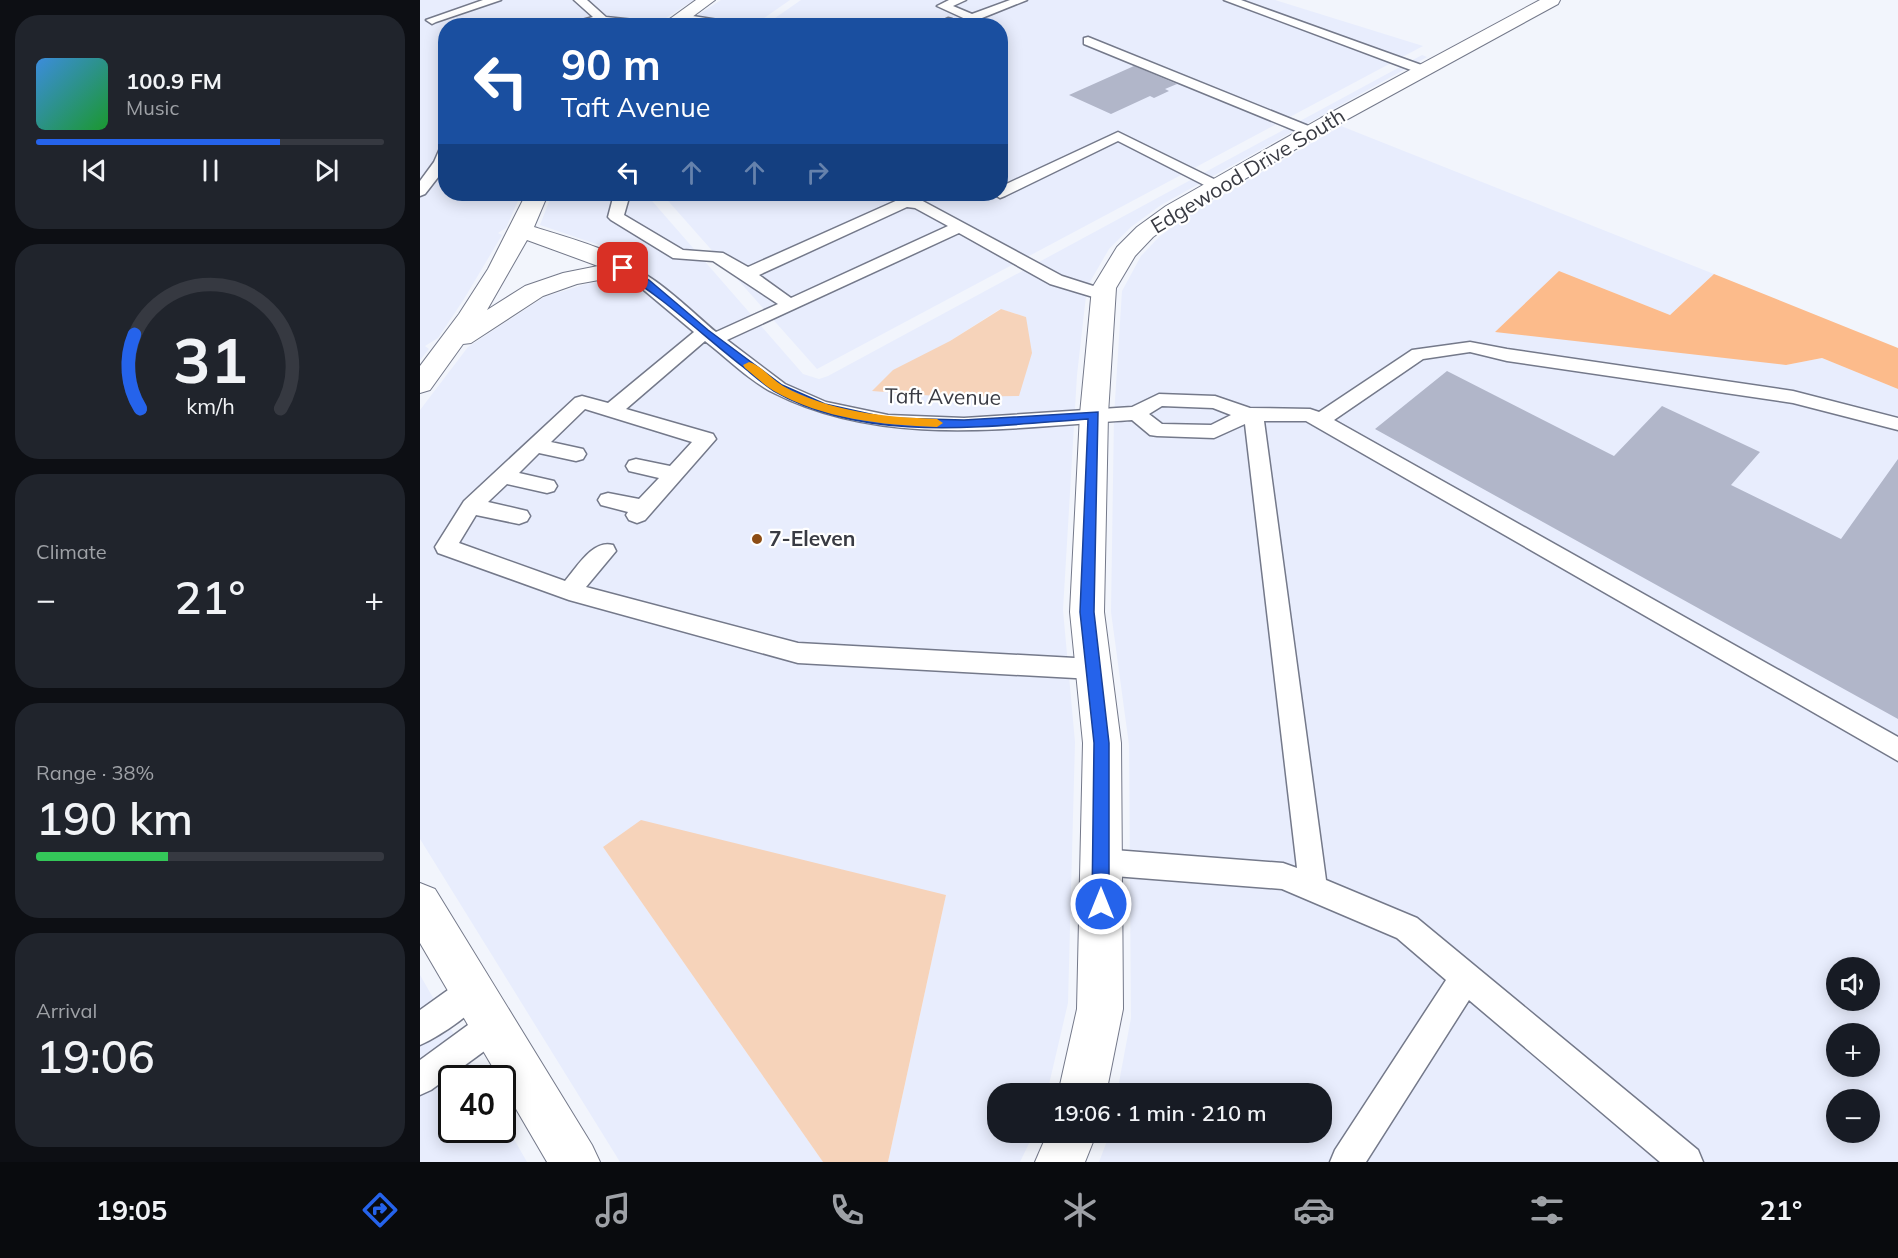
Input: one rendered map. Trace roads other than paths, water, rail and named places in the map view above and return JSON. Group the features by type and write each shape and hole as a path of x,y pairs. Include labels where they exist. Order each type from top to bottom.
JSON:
{"street":[{"path":"680,18 707,0"},
{"name":"Edgewood Drive South","path":"1084,1083 1100,1009 1102,743 1087,612 1094,414 1104,288 1125,252 1145,232 1174,211 1311,132 1552,0"},
{"path":"420,384 452,343 521,230 534,201"},
{"path":"521,230 573,247 623,268"},
{"path":"452,343 534,291 572,278 623,268"},
{"path":"420,903 575,1162"},
{"path":"1060,1162 1068,1143"}],"lane":[{"path":"426,19 495,0"},
{"path":"580,0 601,18"},
{"path":"960,0 944,6 972,18 1020,0"},
{"path":"1230,0 1423,70"},
{"path":"1088,41 1311,132"},
{"path":"1008,189 1118,136 1217,186"},
{"path":"420,191 438,166"},
{"path":"620,201 616,217 678,255 717,256 790,305"},
{"path":"747,274 892,201"},
{"path":"908,201 919,204 1056,280 1103,294"},
{"path":"610,411 710,335 790,305 959,227"},
{"name":"Taft Avenue","path":"623,268 645,282 778,388 821,407 888,421 964,424 1136,413"},
{"path":"1319,421 1418,354 1470,346 1507,355 1793,398 1898,424"},
{"path":"1251,415 1214,432 1157,430 1136,413 1159,400 1215,402 1251,415 1310,415 1898,750"},
{"path":"608,500 640,511 706,439 582,402 471,506 446,547 569,591 798,653 1093,669"},
{"path":"1251,415 1313,887"},
{"path":"536,446 576,453"},
{"path":"636,466 675,474"},
{"path":"503,476 547,486"},
{"path":"471,506 519,516"},
{"path":"569,591 605,551"},
{"path":"1101,862 1283,876 1407,927 1686,1162"},
{"path":"1347,1162 1466,977"},
{"path":"420,1029 483,1008"},
{"path":"420,1079 483,1008"}],"place":[{"name":"7-Eleven","path":"757,539"}]}
